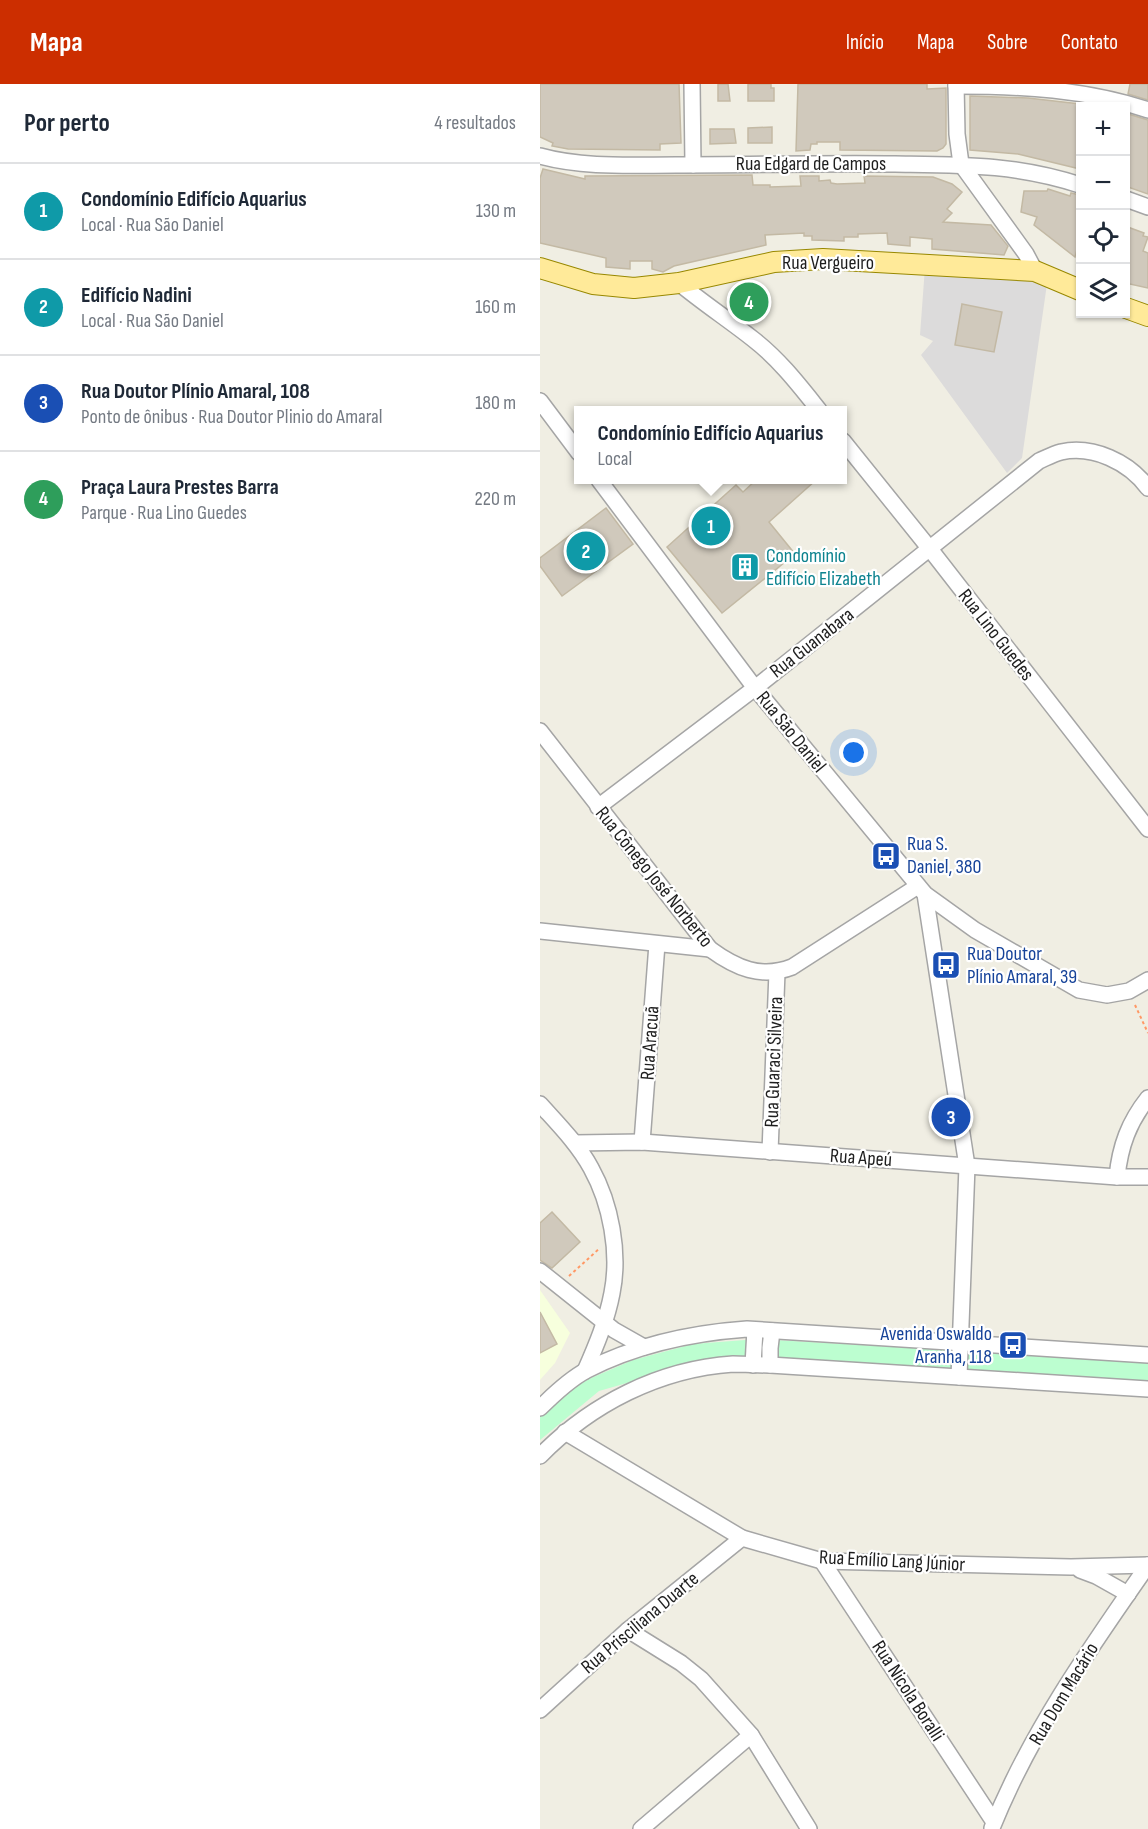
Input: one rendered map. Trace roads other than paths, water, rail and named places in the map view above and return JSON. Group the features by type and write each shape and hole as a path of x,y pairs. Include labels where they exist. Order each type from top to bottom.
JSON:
{"main road":[{"name":"Rua Vergueiro","path":"540,268 592,284 634,288 679,283 774,262 823,259 1035,271 1076,288"},
{"path":"1130,310 1148,316"}],"street":[{"path":"692,84 693,165"},
{"path":"1035,271 1026,254 961,164 957,134 956,85 1037,87 1131,104 1148,110"},
{"name":"Rua Edgard de Campos","path":"540,156 579,162 693,165 961,164 1023,170 1076,184"},
{"path":"1130,201 1148,207"},
{"path":"679,283 773,356 795,379 815,406"},
{"path":"540,400 574,446"},
{"name":"Rua Lino Guedes","path":"847,446 1148,829"},
{"name":"Rua Guanabara","path":"598,807 755,688 1039,461 1060,452 1076,450 1106,456 1126,466 1148,488"},
{"name":"Rua São Daniel","path":"602,484 755,688 921,890"},
{"name":"Rua Cônego José Norberto","path":"540,731 710,949 738,966 753,971 777,972"},
{"path":"777,972 792,966 921,890"},
{"path":"921,890 975,930 1079,990 1107,995 1130,991 1148,980"},
{"path":"921,890 967,1166 959,1377"},
{"path":"540,931 710,949"},
{"name":"Rua Aracuã","path":"642,1142 657,944"},
{"name":"Rua Guaraci Silveira","path":"770,1152 777,972"},
{"path":"1117,1177 1123,1140 1132,1121 1148,1098"},
{"path":"540,1104 575,1143 592,1168 610,1222 615,1260 612,1292 605,1321 585,1371"},
{"name":"Rua Apeú","path":"575,1143 642,1142 1117,1177 1148,1176"},
{"path":"540,1271 627,1338 644,1347"},
{"path":"540,1408 585,1371 644,1347 694,1334 755,1330 1148,1355"},
{"path":"753,1365 755,1330"},
{"path":"770,1365 772,1331"},
{"path":"540,1456 586,1416 646,1383 690,1371 732,1364 1148,1389"},
{"name":"Rua Emílio Lang Júnior","path":"565,1432 742,1538 822,1561 1071,1567 1148,1565"},
{"name":"Rua Prisciliana Duarte","path":"540,1710 628,1630 742,1538"},
{"name":"Rua Nicola Boralli","path":"822,1561 993,1826"},
{"name":"Rua Dom Macário","path":"993,1826 1056,1702 1148,1565"},
{"name":"Rua Emílio Lang Júnior","path":"1071,1567 1096,1576 1128,1594"},
{"path":"628,1630 681,1663 701,1679 751,1735 808,1829"},
{"path":"641,1829 751,1735"}],"place":[{"name":"Praça Laura Prestes Barra","path":"749,302"},
{"name":"Condomínio Edifício Aquarius","path":"711,526"},
{"name":"Edifício Nadini","path":"586,551"},
{"name":"Condomínio Edifício Elizabeth","path":"745,567"},
{"name":"Rua S. Daniel, 380","path":"886,856"},
{"name":"Rua Doutor Plínio Amaral, 39","path":"946,965"},
{"name":"Rua Doutor Plínio Amaral, 108","path":"951,1117"},
{"name":"Avenida Oswaldo Aranha, 118","path":"1013,1345"}]}
